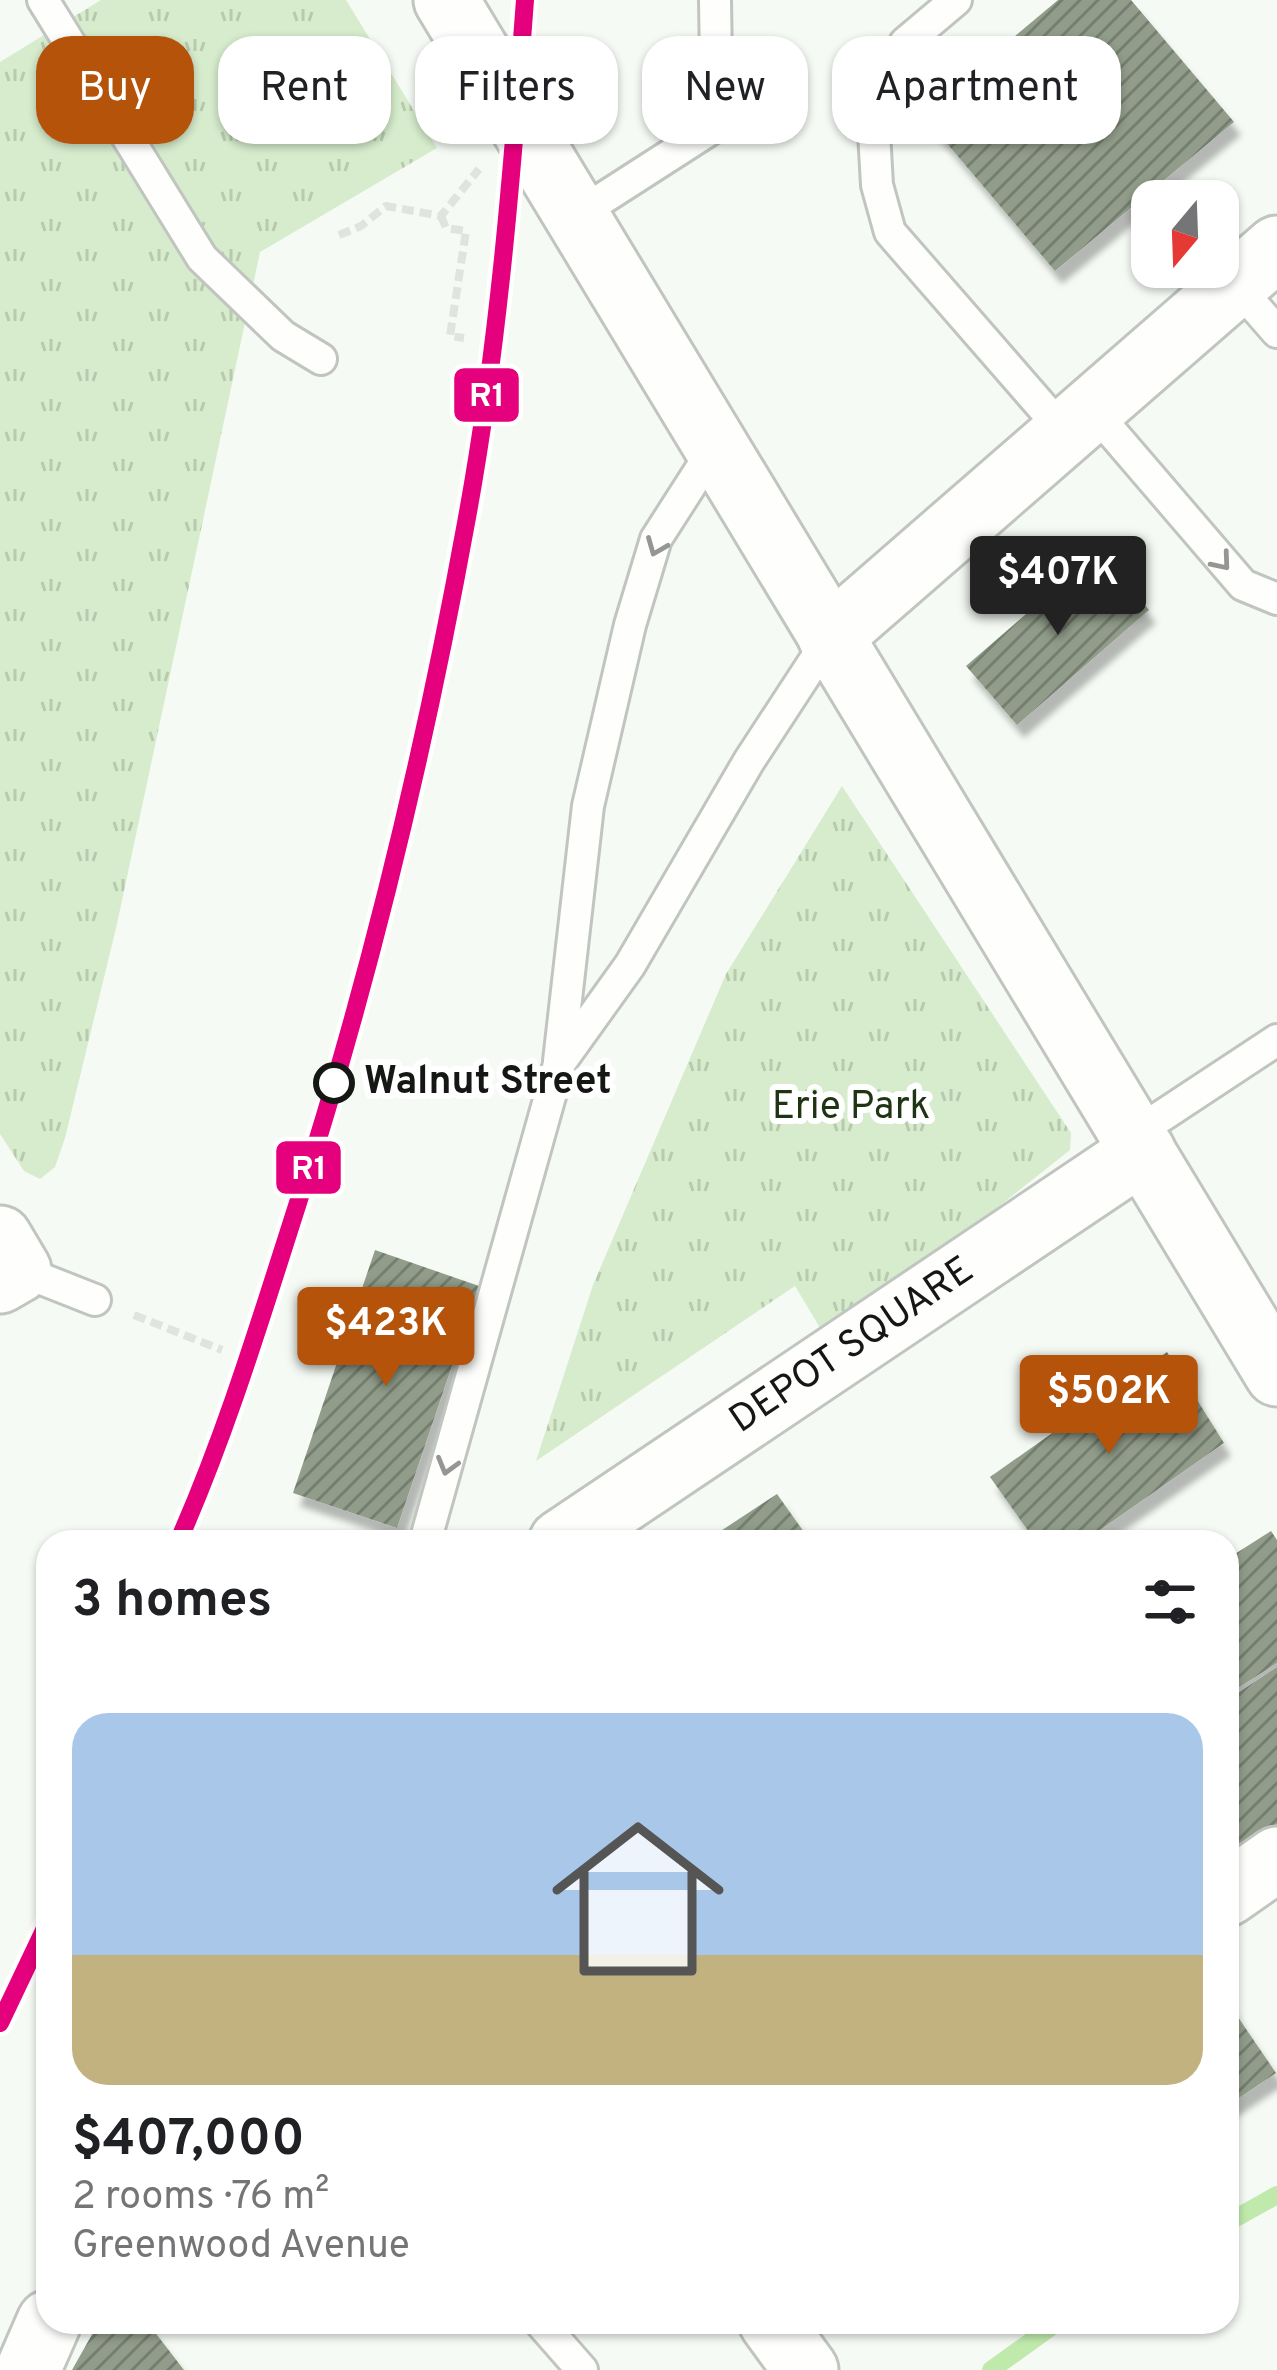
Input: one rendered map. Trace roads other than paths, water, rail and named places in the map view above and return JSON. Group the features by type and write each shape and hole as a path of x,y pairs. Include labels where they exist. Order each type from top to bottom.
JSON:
{"street":[{"path":"446,0 1277,1374"},
{"path":"830,637 1256,266"},
{"name":"DEPOT SQUARE","path":"578,1530 1138,1143"},
{"path":"1239,1886 1277,1859"},
{"path":"28,2370 44,2334"},
{"path":"780,2334 806,2370"}],"lane":[{"path":"43,0 202,258 283,337 322,358"},
{"path":"577,215 717,125 715,0"},
{"path":"956,0 905,43 874,132 877,185 890,232 1243,585 1277,599"},
{"path":"1256,266 1277,332"},
{"path":"428,1530 559,1064 588,806 630,625 656,539 715,447"},
{"path":"559,1064 630,965 749,761 830,637"},
{"path":"1138,1143 1277,1040"},
{"path":"6,1263 95,1300"},
{"path":"550,2334 582,2370"}],"waterway":[{"path":"1239,2216 1277,2195"},
{"path":"991,2370 1041,2334"}],"place":[{"name":"Walnut Street","path":"334,1083"}],"park label":[{"name":"Erie Park","path":"851,1108"}]}
